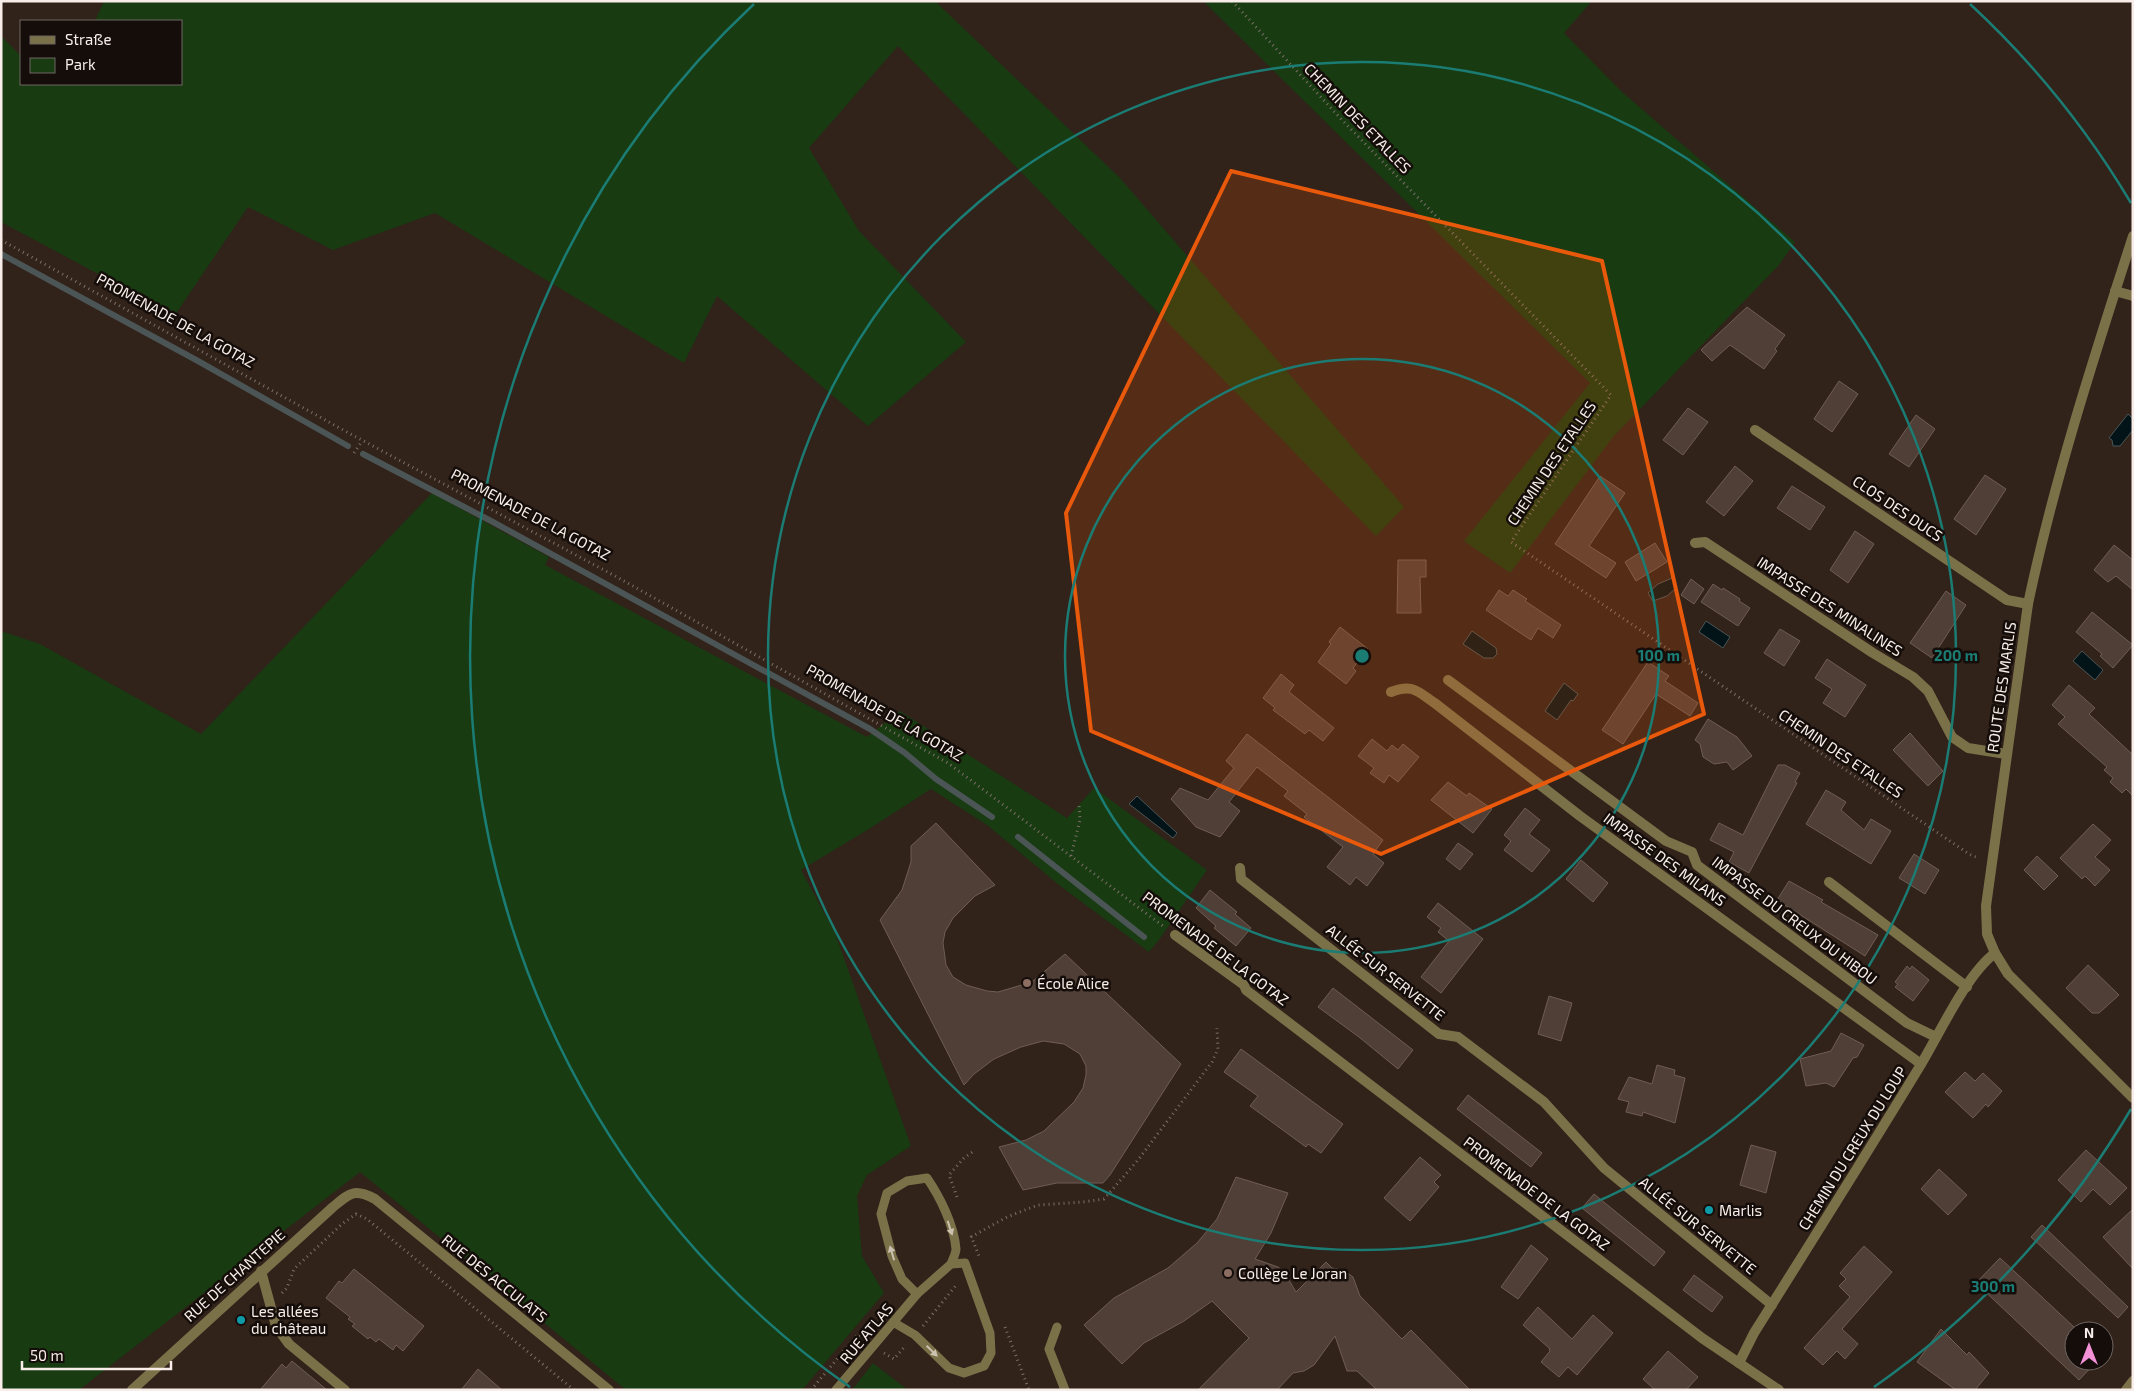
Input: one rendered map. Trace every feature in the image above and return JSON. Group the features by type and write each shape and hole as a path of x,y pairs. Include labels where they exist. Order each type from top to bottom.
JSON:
{"street":[{"name":"ROUTE DES MARLIS","path":"2133,236 2115,291 2038,555 2028,604 1986,906 1987,934 1995,953 2008,974 2133,1098"},
{"path":"2115,291 2133,296"},
{"name":"CLOS DES DUCS","path":"1754,430 2007,600 2028,604"},
{"name":"IMPASSE DES MINALINES","path":"1695,543 1705,542 1872,653 1913,678 1928,691 1952,737 1968,748 2006,754"},
{"name":"IMPASSE DU CREUX DU HIBOU","path":"1448,680 1666,841 1692,852 1697,865 1907,1023 1936,1037"},
{"name":"IMPASSE DES MILANS","path":"1391,692 1404,687 1413,689 1436,704 1580,816 1921,1064"},
{"name":"ALLÉE SUR SERVETTE","path":"1240,868 1241,879 1439,1034 1458,1037 1544,1102 1604,1168 1772,1304"},
{"path":"1830,882 1967,987"},
{"name":"PROMENADE DE LA GOTAZ","path":"1174,935 1244,985 1246,990 1702,1338 1780,1390"},
{"name":"CHEMIN DU CREUX DU LOUP","path":"1739,1363 1772,1304 1967,987 1984,961 1995,953"},
{"name":"RUE DE CHANTEPIE","path":"136,1388 261,1270 345,1196 353,1192 362,1192"},
{"name":"RUE DES ACCULATS","path":"362,1192 375,1199 609,1390"},
{"path":"261,1270 276,1326 290,1344 345,1390"},
{"path":"2126,1390 2133,1381"}],"lane":[{"path":"893,1322 915,1335 950,1368 964,1373 984,1366 991,1354 990,1333 965,1263 951,1264 956,1250 953,1237 940,1198 927,1178 907,1181 887,1193 881,1214 892,1256 902,1279 917,1294"},
{"name":"RUE ATLAS","path":"836,1390 917,1294 951,1264"},
{"path":"1057,1327 1049,1349 1065,1390"}],"path":[{"name":"CHEMIN DES ETALLES","path":"1232,1 1342,120 1611,395 1511,542 1970,854 1991,864"},
{"name":"PROMENADE DE LA GOTAZ","path":"1,240 362,441 615,576 948,763 1174,935"},
{"path":"354,453 362,441"},
{"path":"1071,857 1080,820 1079,805"},
{"path":"971,1237 1007,1217 1038,1205 1104,1199 1138,1160 1212,1062 1218,1048 1217,1028"},
{"path":"958,1202 948,1175 964,1158 974,1151"},
{"path":"268,1299 283,1292 287,1288 294,1269 342,1224 356,1214 367,1219 574,1390"},
{"path":"968,1228 981,1262"},
{"path":"1004,1325 1029,1390"}],"highlighted area":[{"path":"1231,171 1602,261 1704,714 1381,854 1091,731 1066,513"}],"green space":[{"path":"104,1 935,1 1120,178 1404,507 1376,536 898,46 809,148 859,231 966,342 868,426 717,296 684,363 435,213 333,250 248,207 175,315 1,222 1,36 20,55 20,85 182,85 182,20 95,20"},
{"path":"1203,1 1592,1 1564,33 1621,91 1795,242 1779,265 1613,437 1510,573 1464,541 1590,383"},
{"path":"432,493 549,557 545,565 867,737 900,711 1067,818 1094,788 1207,870 1149,952 1059,885 987,825 931,789 801,870 835,933 911,1146 867,1175 857,1196 862,1256 884,1293 802,1390 626,1390 360,1172 79,1390 1,1390 1,631 40,644 201,734"},
{"path":"873,1363 908,1390 852,1390"}],"shaded area":[{"path":"2128,414 2133,419 2133,430 2120,446 2113,446 2112,440 2109,438"},
{"path":"1672,578 1677,587 1667,596 1653,601 1648,593 1658,584"},
{"path":"1706,621 1730,637 1723,648 1699,632"},
{"path":"1472,631 1496,648 1497,654 1493,658 1484,658 1463,644"},
{"path":"2082,651 2103,670 2095,680 2073,661"},
{"path":"1564,683 1578,694 1573,701 1571,700 1557,720 1545,711"},
{"path":"1137,796 1177,833 1173,838 1129,804"}],"building":[{"path":"1747,307 1785,335 1775,349 1777,351 1764,369 1730,345 1712,361 1701,350"},
{"path":"1839,381 1858,394 1832,432 1814,419"},
{"path":"1688,408 1708,422 1683,455 1663,440"},
{"path":"1916,415 1935,429 1909,467 1889,454"},
{"path":"1735,466 1753,481 1724,516 1706,502"},
{"path":"1985,475 2006,489 1976,535 1954,519"},
{"path":"1600,476 1625,493 1589,546 1616,563 1606,578 1555,544"},
{"path":"1792,486 1825,507 1810,530 1777,508"},
{"path":"1855,531 1874,544 1848,583 1830,570"},
{"path":"1655,543 1667,562 1636,581 1625,562"},
{"path":"2114,545 2133,560 2133,590 2116,576 2108,582 2094,570"},
{"path":"1398,560 1426,560 1426,577 1420,577 1421,613 1397,613"},
{"path":"1691,579 1704,589 1694,604 1681,595"},
{"path":"1713,584 1740,599 1739,601 1750,608 1738,626 1701,602"},
{"path":"1499,590 1508,596 1513,590 1527,599 1525,601 1561,625 1553,638 1538,628 1531,640 1486,610"},
{"path":"1946,591 1966,605 1932,658 1910,643"},
{"path":"2092,612 2133,645 2113,668 2100,656 2102,654 2076,632"},
{"path":"1340,627 1368,649 1353,668 1356,671 1346,684 1318,662"},
{"path":"1780,629 1800,641 1784,666 1764,653"},
{"path":"1827,659 1866,685 1845,717 1823,703 1832,689 1815,678"},
{"path":"1648,662 1669,676 1665,681 1698,703 1690,716 1656,694 1623,744 1602,730"},
{"path":"1281,674 1294,685 1289,692 1334,728 1323,741 1309,730 1305,734 1273,710 1275,708 1263,698"},
{"path":"2069,685 2095,708 2089,714 2133,755 2133,796 2126,789 2122,793 2110,782 2113,778 2104,770 2107,767 2058,724 2065,717 2052,705"},
{"path":"1708,719 1737,737 1752,756 1733,770 1727,762 1714,764 1703,757 1700,744 1695,740"},
{"path":"1910,733 1943,771 1928,786 1893,750"},
{"path":"1247,734 1383,840 1373,854 1384,863 1367,886 1356,877 1350,885 1327,867 1343,847 1304,817 1307,814 1284,796 1288,791 1257,767 1229,802 1240,811 1220,837 1196,827 1171,799 1180,788 1208,800 1234,768 1226,761"},
{"path":"1372,739 1387,751 1392,745 1398,750 1403,744 1419,757 1398,782 1389,775 1384,783 1370,773 1374,768 1358,756"},
{"path":"1778,765 1785,765 1800,773 1795,782 1797,783 1749,873 1729,862 1734,852 1710,840 1719,823 1743,835"},
{"path":"1448,782 1467,796 1469,793 1492,809 1473,833 1431,800"},
{"path":"1826,790 1846,802 1841,810 1864,830 1871,819 1891,831 1871,864 1806,824"},
{"path":"1525,808 1540,820 1529,834 1550,850 1532,872 1504,850 1511,841 1504,835"},
{"path":"936,823 995,885 975,896 953,918 945,932 943,943 946,965 953,977 966,985 998,992 1032,982 1065,954 1181,1064 1103,1183 1057,1183 1023,1190 999,1147 1026,1140 1044,1131 1074,1102 1083,1088 1086,1075 1086,1066 1080,1054 1064,1044 1043,1041 1021,1047 994,1059 974,1074 964,1085 880,920 902,890 911,862 911,846"},
{"path":"2093,824 2111,840 2095,857 2110,870 2095,886 2085,876 2082,879 2060,858"},
{"path":"1458,843 1473,854 1460,870 1446,859"},
{"path":"1914,854 1939,870 1925,894 1899,878"},
{"path":"2037,856 2058,876 2044,890 2024,870"},
{"path":"1581,860 1608,883 1593,902 1566,879"},
{"path":"1789,881 1878,935 1865,956 1777,900"},
{"path":"1210,890 1237,912 1235,914 1251,928 1236,946 1214,928 1216,926 1196,908"},
{"path":"1438,903 1483,939 1441,993 1421,977 1449,941 1438,932 1441,928 1427,917"},
{"path":"2088,965 2119,995 2099,1013 2092,1013 2066,988"},
{"path":"1907,966 1910,969 1912,966 1929,980 1913,1001 1895,987 1898,984 1895,982"},
{"path":"1333,988 1413,1050 1398,1069 1318,1007"},
{"path":"1549,996 1572,1003 1561,1041 1538,1034"},
{"path":"1841,1033 1864,1045 1857,1057 1853,1058 1834,1087 1826,1083 1806,1086 1800,1059 1831,1051"},
{"path":"1241,1049 1343,1124 1321,1153 1308,1144 1306,1147 1250,1106 1258,1096 1224,1072"},
{"path":"1657,1065 1675,1070 1674,1075 1685,1078 1675,1123 1643,1112 1642,1116 1626,1112 1629,1102 1618,1099 1629,1077 1652,1084"},
{"path":"1965,1072 1975,1081 1983,1073 2002,1091 1988,1107 1986,1104 1973,1118 1945,1092"},
{"path":"1468,1095 1542,1153 1531,1167 1457,1109"},
{"path":"1751,1145 1776,1152 1766,1193 1740,1185"},
{"path":"2086,1150 2127,1188 2110,1205 2093,1189 2081,1202 2058,1180"},
{"path":"1420,1157 1441,1175 1434,1182 1439,1187 1410,1221 1384,1198"},
{"path":"1939,1169 1967,1195 1948,1215 1921,1189"},
{"path":"1236,1177 1288,1193 1271,1233 1255,1259 1278,1267 1284,1272 1296,1292 1326,1262 1332,1268 1345,1271 1353,1277 1360,1296 1402,1339 1411,1330 1470,1390 1377,1390 1357,1371 1347,1371 1335,1336 1314,1365 1304,1371 1293,1373 1277,1390 1198,1390 1249,1338 1212,1301 1184,1321 1144,1343 1122,1364 1084,1325 1114,1298 1168,1268 1197,1243 1217,1219"},
{"path":"1594,1194 1665,1252 1654,1266 1582,1208"},
{"path":"2133,1209 2133,1269 2103,1237"},
{"path":"2042,1225 2128,1307 2118,1318 2031,1237"},
{"path":"1531,1245 1548,1259 1518,1299 1501,1287"},
{"path":"1864,1246 1892,1272 1842,1329 1858,1344 1845,1359 1837,1351 1823,1365 1804,1348 1850,1297 1839,1286 1846,1279 1840,1273"},
{"path":"2000,1258 2068,1321 2064,1321 2064,1366 1976,1283"},
{"path":"354,1269 424,1326 403,1351 396,1345 393,1350 379,1339 376,1342 370,1337 368,1339 352,1326 355,1324 348,1319 350,1317 326,1298 339,1281 342,1283"},
{"path":"1694,1275 1723,1297 1712,1312 1683,1290"},
{"path":"1538,1307 1572,1339 1593,1315 1613,1333 1577,1375 1568,1367 1559,1377 1541,1362 1550,1351 1549,1348 1523,1325"},
{"path":"1941,1329 1967,1355 1969,1352 1989,1373 1975,1390 1956,1390 1917,1362"},
{"path":"1668,1351 1698,1377 1686,1390 1655,1390 1643,1379"},
{"path":"292,1361 327,1390 260,1390 282,1364 286,1368"},
{"path":"478,1369 502,1390 461,1390"},
{"path":"2069,1371 2088,1371 2079,1380"}],"waterway":[{"path":"1,254 198,361 348,446"},
{"path":"363,454 493,522 870,729 905,753 936,779 992,817"},
{"path":"1018,837 1144,937"}],"place":[{"name":"École Alice","path":"1027,983"},
{"name":"Marlis","path":"1709,1210"},
{"name":"Collège Le Joran","path":"1228,1273"},
{"name":"Les allées du château","path":"241,1320"}]}
